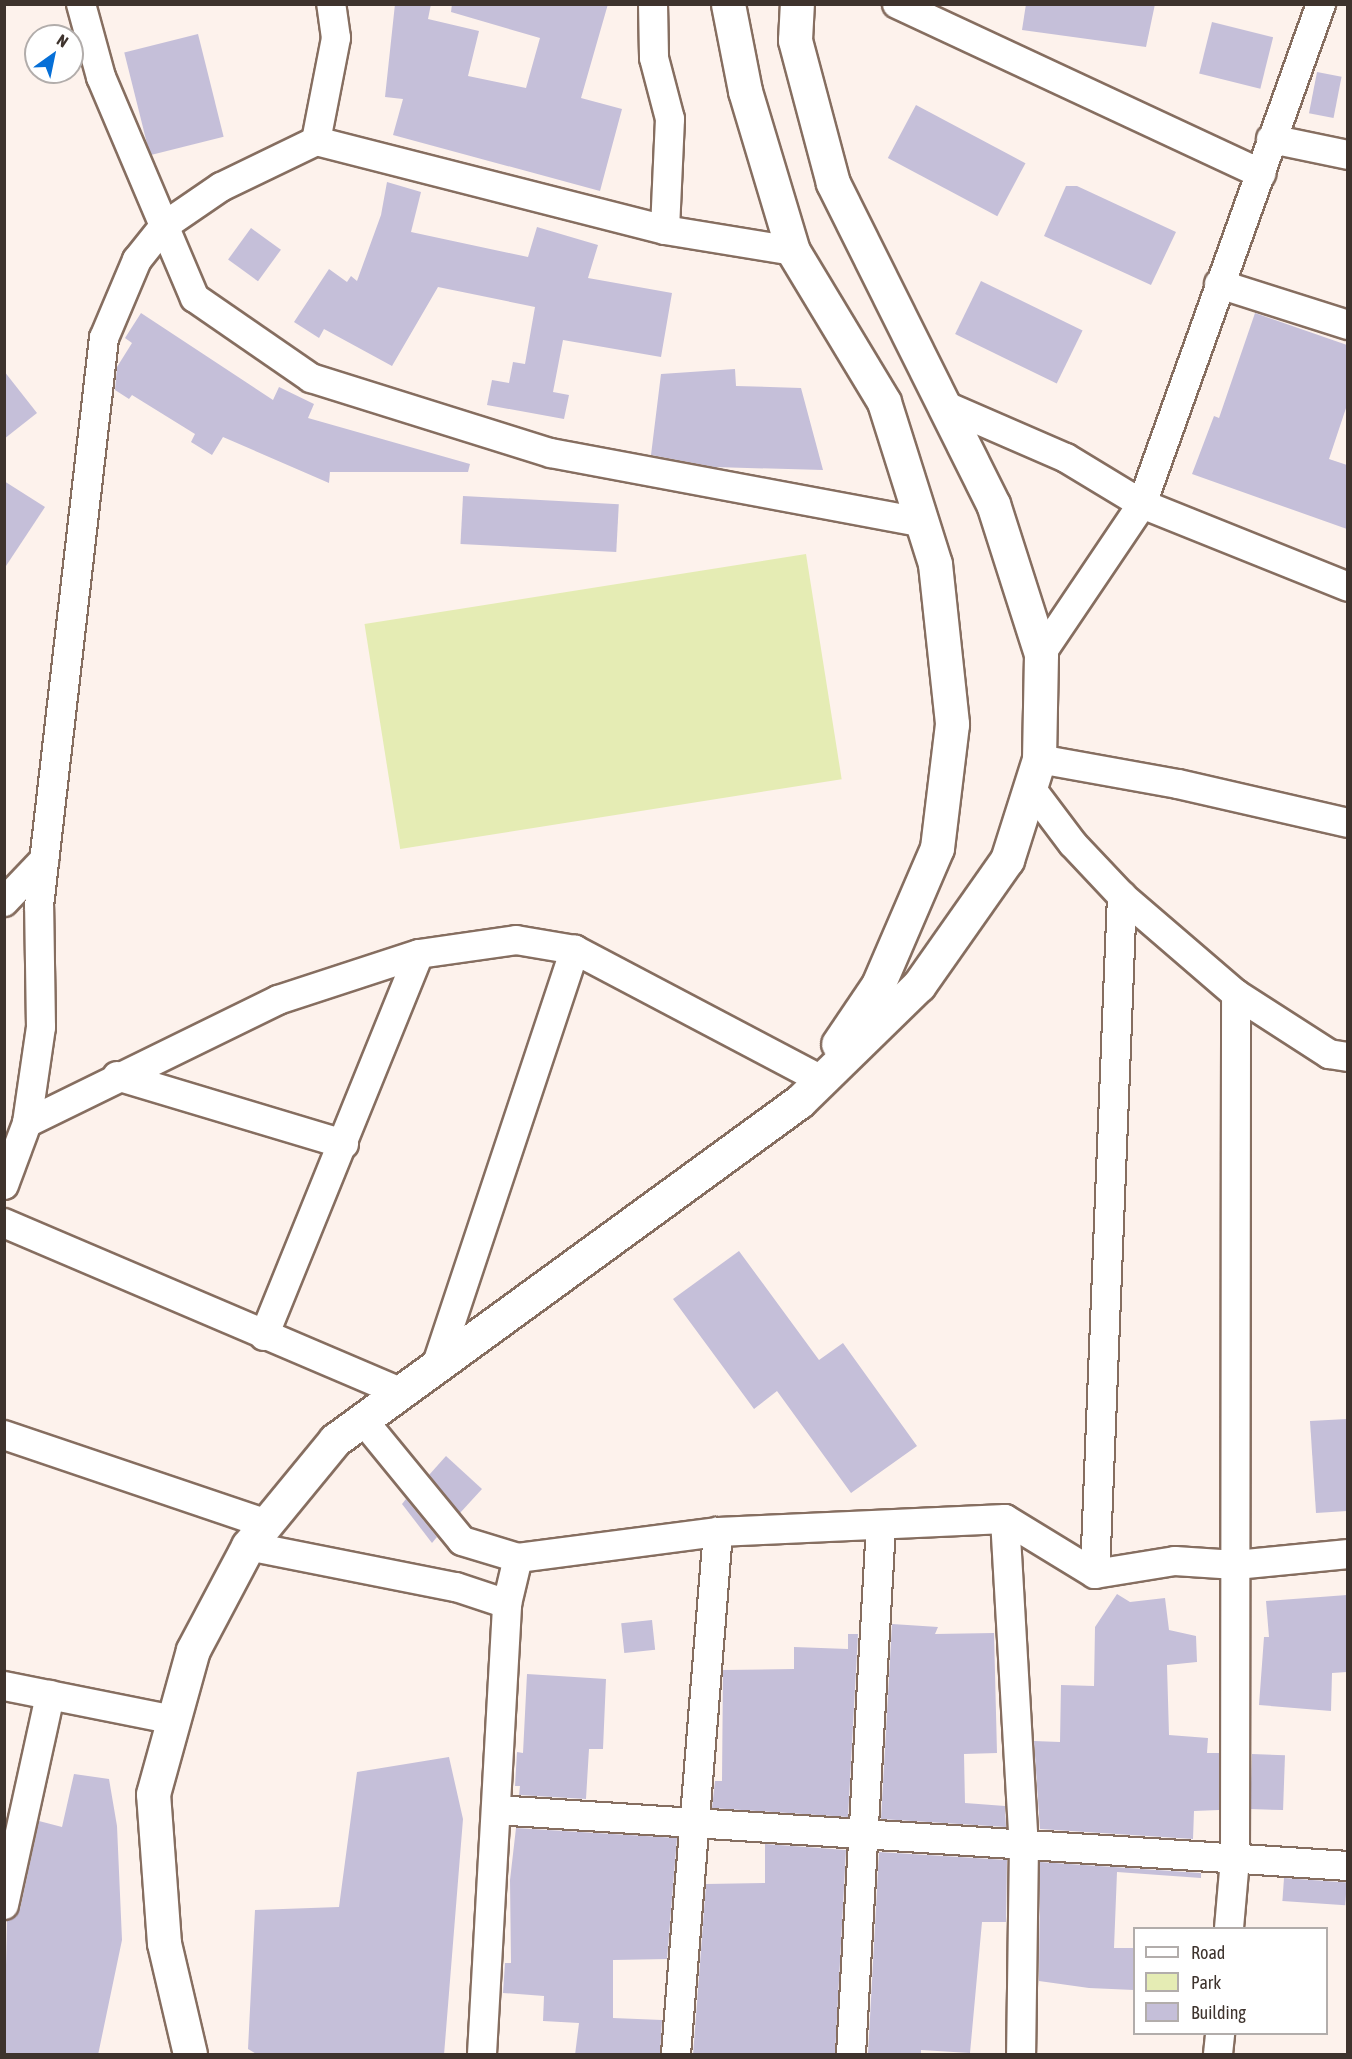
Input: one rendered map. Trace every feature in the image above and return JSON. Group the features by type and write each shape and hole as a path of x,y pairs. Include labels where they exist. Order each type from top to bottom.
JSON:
{"main road":[{"path":"728,4 745,91 793,251 884,402 935,564 952,724 938,848 878,985 808,1089"},
{"path":"190,2055 164,1943 153,1794 193,1650 257,1535 335,1440 808,1089 919,985 1007,860 1035,773 1041,654 993,504 833,183 795,40 797,4"}],"street":[{"path":"81,4 101,77 195,298 311,378 551,453 920,522"},
{"path":"316,141 336,38 331,4"},
{"path":"653,4 654,58 670,119 664,230"},
{"path":"1041,654 1142,504 1321,4"},
{"path":"898,5 1261,174"},
{"path":"1271,139 1347,155"},
{"path":"4,1185 10,1153 27,1123 40,1027 39,906 104,338 137,260 164,226 221,187 316,141 664,230 793,251"},
{"path":"1219,284 1347,325"},
{"path":"944,405 1066,458 1142,504 1347,587"},
{"path":"1035,773 1347,823"},
{"path":"1035,773 1072,844 1122,896 1236,994 1329,1054 1347,1057"},
{"path":"4,902 44,860"},
{"path":"1095,1574 1122,896"},
{"path":"27,1123 117,1076 278,1000 419,954 516,940 575,950 808,1089"},
{"path":"436,1367 575,950"},
{"path":"264,1336 344,1144 419,954"},
{"path":"1229,1927 1235,1859 1236,994"},
{"path":"117,1076 344,1144"},
{"path":"4,1223 264,1336 402,1392"},
{"path":"363,1420 462,1541 518,1558 718,1532 1005,1519 1095,1574 1175,1561 1236,1565 1347,1554"},
{"path":"4,1435 257,1535 456,1587 507,1604"},
{"path":"1005,1519 1024,1845 1022,2055"},
{"path":"851,2055 881,1525"},
{"path":"676,2055 718,1532"},
{"path":"482,2055 507,1604 518,1558"},
{"path":"4,1686 174,1720"},
{"path":"4,1905 50,1695"},
{"path":"496,1810 1347,1866"},
{"path":"1218,2055 1220,2035"}],"green space":[{"path":"806,554 842,779 400,849 365,624"}],"building":[{"path":"395,4 431,4 428,19 479,31 468,76 526,88 540,38 451,12 452,4 608,4 581,98 622,109 600,191 393,135 403,99 385,97"},
{"path":"1026,4 1155,4 1146,47 1022,30"},
{"path":"1212,22 1273,37 1260,89 1199,73"},
{"path":"198,34 224,137 150,155 124,52"},
{"path":"1317,72 1342,77 1334,118 1309,113"},
{"path":"916,105 1025,163 997,216 888,158"},
{"path":"387,182 421,192 411,232 528,257 537,227 598,245 588,278 672,293 661,357 563,340 553,392 569,395 564,419 487,405 492,380 509,383 513,362 525,364 535,307 438,287 392,366 324,329 319,338 294,322 329,269 347,282 351,276 357,281 381,215"},
{"path":"1066,186 1077,186 1176,232 1151,285 1044,236"},
{"path":"251,228 281,250 258,281 228,260"},
{"path":"981,281 1083,331 1057,384 955,334"},
{"path":"141,313 273,400 279,387 314,404 308,418 470,464 468,472 330,472 329,483 223,437 212,455 191,442 195,434 132,395 129,399 115,390 117,367 132,343 125,338"},
{"path":"1255,313 1347,345 1347,405 1329,459 1347,465 1347,529 1192,474 1214,416 1219,418"},
{"path":"735,369 736,386 801,388 823,470 714,467 651,455 661,374"},
{"path":"4,371 37,413 4,439"},
{"path":"4,481 45,507 4,569"},
{"path":"463,496 619,504 616,552 460,544"},
{"path":"739,1251 819,1360 843,1343 917,1446 851,1493 777,1391 754,1409 673,1299"},
{"path":"1347,1419 1347,1511 1316,1513 1310,1421"},
{"path":"446,1456 482,1489 460,1513 429,1475"},
{"path":"406,1499 437,1537 432,1543 402,1504"},
{"path":"1117,1594 1130,1602 1165,1598 1169,1630 1196,1636 1197,1662 1167,1665 1169,1735 1208,1738 1207,1753 1219,1753 1219,1810 1194,1811 1193,1839 1040,1829 1034,1741 1060,1742 1061,1685 1094,1686 1095,1627"},
{"path":"1347,1595 1347,1672 1332,1673 1331,1711 1259,1705 1264,1637 1269,1637 1266,1601"},
{"path":"652,1620 655,1650 624,1653 621,1623"},
{"path":"892,1624 938,1627 935,1634 994,1633 997,1753 964,1754 965,1803 1005,1806 1006,1827 881,1819"},
{"path":"848,1634 858,1634 848,1817 712,1808 715,1781 722,1781 723,1670 794,1669 794,1647 848,1649"},
{"path":"527,1674 606,1679 603,1749 589,1749 586,1799 519,1795 520,1786 515,1786 517,1752 523,1753"},
{"path":"1252,1754 1285,1755 1283,1810 1250,1809"},
{"path":"449,1757 463,1819 444,2055 258,2055 248,2049 255,1910 339,1907 357,1772"},
{"path":"74,1774 109,1779 117,1826 122,1940 98,2055 4,2055 7,1921 20,1909 39,1821 62,1827"},
{"path":"516,1828 677,1838 667,1959 613,1960 613,2018 662,2020 660,2055 575,2055 579,2023 543,2021 544,1996 503,1993 505,1963 511,1963 510,1880"},
{"path":"765,1844 846,1850 835,2055 693,2055 706,1884 765,1883"},
{"path":"879,1852 1007,1860 1006,1922 982,1922 970,2053 921,2050 921,2054 868,2054"},
{"path":"1040,1862 1201,1873 1201,1878 1117,1872 1114,1948 1133,1948 1133,1990 1089,1988 1039,1981"},
{"path":"1284,1878 1347,1882 1345,1905 1282,1901"}]}
